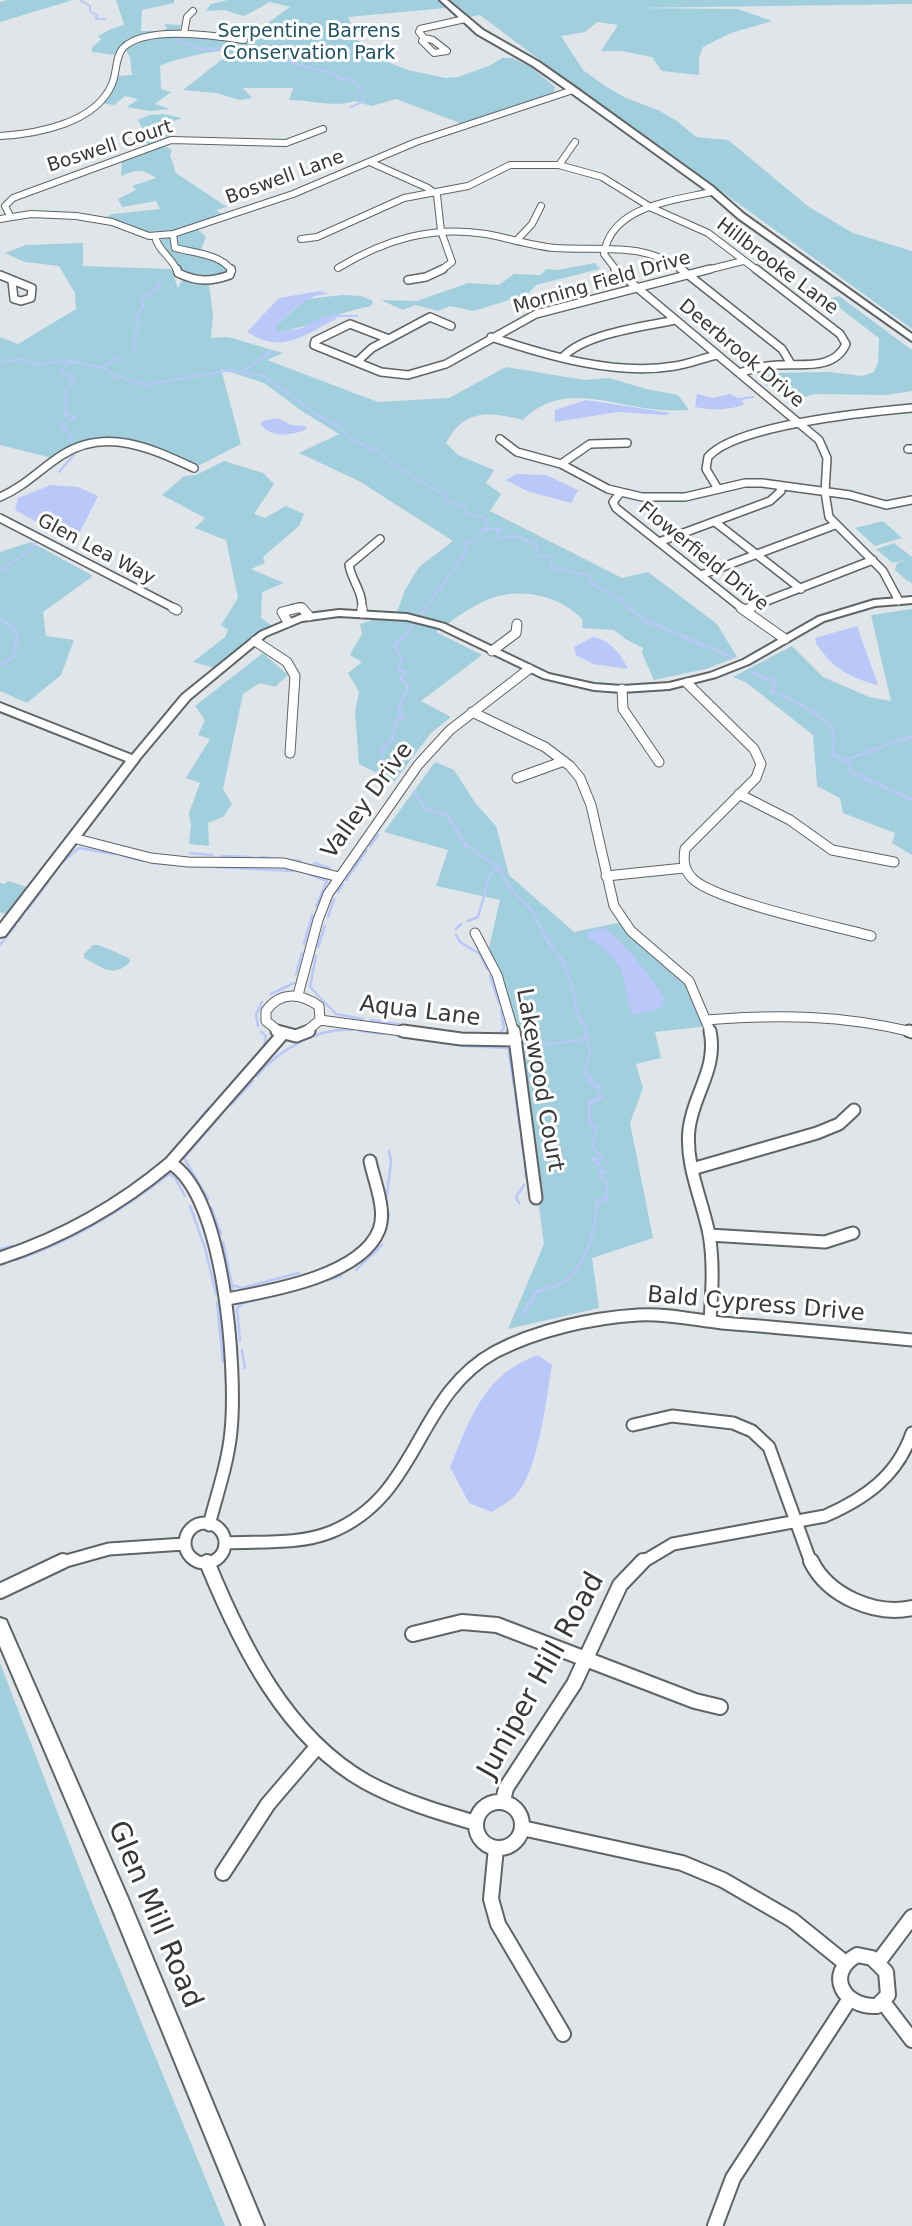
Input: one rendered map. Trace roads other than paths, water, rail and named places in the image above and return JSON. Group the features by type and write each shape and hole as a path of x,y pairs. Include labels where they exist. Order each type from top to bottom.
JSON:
{"main road":[{"path":"443,0 500,45 536,64 573,90 704,190 712,192 746,215 912,338"},
{"path":"0,707 133,760 0,933"},
{"name":"Glen Mill Road","path":"0,1626 120,1903 253,2226"}],"street":[{"path":"184,33 187,17 193,11"},
{"path":"424,38 419,32 423,27 465,19"},
{"path":"0,136 40,131 80,113 110,88 124,48 139,41 184,33 244,40"},
{"name":"Boswell Lane","path":"0,219 42,214 100,219 155,236 173,234 293,194 422,140 573,90"},
{"name":"Boswell Court","path":"10,216 5,206 13,198 170,140 286,144 323,129"},
{"path":"559,164 575,142"},
{"path":"372,163 435,192 441,230 452,262 423,278 408,280"},
{"name":"Hillbrooke Lane","path":"301,239 317,237 404,198 468,186 510,165 559,164 602,177 652,208 708,233 844,339 846,348 837,357 818,363 765,366 739,373"},
{"path":"603,249 606,237 617,224 652,208 712,192"},
{"path":"516,240 532,224 541,206"},
{"path":"338,268 410,234 441,230 475,232 550,248 639,250 660,255 689,274 782,349 791,364"},
{"path":"155,236 156,243 181,275 204,282 218,281 230,275 232,270 228,264 200,253 175,248 173,234"},
{"name":"Deerbrook Drive","path":"603,249 612,268 819,440 827,458 825,492 829,517 835,525"},
{"name":"Morning Field Drive","path":"390,338 350,324 315,341 316,347 388,374 420,374 445,364 536,314 743,261"},
{"path":"0,275 12,281"},
{"path":"358,361 372,348 430,317 451,326"},
{"path":"563,357 571,348 590,341 675,320"},
{"path":"491,337 526,350 651,368 674,366 717,355"},
{"path":"718,489 706,469 708,457 732,440 838,414 912,408"},
{"path":"500,439 517,452 561,464 620,493 642,497 673,498 745,483 850,495 890,506 912,500"},
{"path":"0,497 35,479 64,453 99,441 143,444 194,468"},
{"path":"561,464 590,444 627,443"},
{"path":"659,542 770,502 781,491 779,485"},
{"name":"Flowerfield Drive","path":"620,493 614,505 785,639"},
{"name":"Glen Lea Way","path":"0,518 177,610"},
{"path":"715,522 801,589"},
{"path":"701,575 835,525 873,560 891,582 899,601"},
{"path":"362,613 363,595 351,576 349,565 380,539"},
{"path":"745,610 873,560"},
{"path":"133,760 186,696 255,641 288,622 309,617 362,613 427,621 529,669 569,682 622,688 687,682 738,666 821,619 849,610 912,600"},
{"path":"492,651 516,633 517,624"},
{"path":"255,641 287,662 295,676 290,753"},
{"name":"Valley Drive","path":"298,995 322,907 339,877 426,755 472,712 529,669"},
{"path":"687,682 758,755 760,771 685,849 684,868 698,884 713,892 871,936"},
{"path":"622,688 623,709 659,762"},
{"path":"472,712 550,751 580,778 614,906 622,922 685,975 694,988 713,1044 712,1062 691,1119 689,1146 692,1169 709,1235 713,1266 710,1320"},
{"path":"517,778 564,761"},
{"path":"739,794 790,820 832,850 894,862"},
{"path":"73,838 151,858 188,862 284,863 339,877"},
{"path":"606,876 684,868"},
{"name":"Lakewood Court","path":"475,933 488,952 503,984 516,1040 536,1198"},
{"path":"298,995 319,1006 320,1020 316,1026 301,1035 282,1035 268,1027 265,1021 267,1008 280,998 298,995"},
{"path":"706,1020 775,1014 822,1014 855,1018 912,1032"},
{"name":"Aqua Lane","path":"320,1020 474,1040 516,1040"},
{"path":"0,1258 58,1237 119,1204 170,1163 282,1035"},
{"path":"692,1169 839,1125 854,1110"},
{"path":"228,1299 339,1268 364,1254 379,1231 381,1220 370,1161"},
{"path":"170,1163 184,1174 193,1190 213,1238 228,1299 227,1322 234,1382 230,1435 209,1525"},
{"path":"709,1235 825,1242 853,1233"},
{"name":"Bald Cypress Drive","path":"226,1543 302,1539 328,1533 356,1520 378,1503 397,1479 434,1412 453,1387 479,1363 506,1346 550,1330 639,1315 912,1340"},
{"path":"634,1424 672,1416 733,1423 752,1431 769,1447 812,1565 833,1589 868,1607 898,1611 912,1608"},
{"name":"Juniper Hill Road","path":"503,1801 506,1788 562,1704 619,1585 637,1564 652,1553 687,1541 825,1516 872,1492 896,1468 912,1433"},
{"path":"209,1525 220,1529 226,1543 220,1555 207,1562 190,1558 184,1544 185,1537 195,1527 209,1525"},
{"path":"0,1591 56,1564 85,1554 109,1549 184,1544"},
{"path":"207,1562 221,1596 269,1689 316,1748 357,1778 400,1800 476,1823"},
{"path":"413,1634 443,1622 482,1621 511,1629 695,1701 720,1707"},
{"path":"223,1873 268,1804 316,1748"},
{"path":"503,1801 516,1808 520,1814 522,1828 516,1841 510,1846 496,1848 483,1842 479,1836 477,1815 488,1804 503,1801"},
{"path":"522,1828 682,1863 723,1880 775,1910 845,1962"},
{"path":"496,1848 491,1899 498,1924 563,2034"},
{"path":"878,1961 912,1917"},
{"path":"857,1955 878,1961 885,1968 890,1986 883,2002 877,2006 863,2007 849,2000 840,1985 839,1976 845,1962 857,1955"},
{"path":"715,2226 733,2178 849,2000"},
{"path":"883,2002 912,2040"}],"waterway":[{"path":"80,0 90,6 90,11 97,15 96,19 105,19"},
{"path":"177,37 191,46 205,50 239,47 258,49 260,51 256,53 338,75 339,79 351,80 365,95 362,102 351,107"},
{"path":"138,355 133,347 138,322 135,317 143,306 140,301 158,287 162,280"},
{"path":"335,316 357,316"},
{"path":"244,371 272,351"},
{"path":"101,367 119,358"},
{"path":"0,362 20,359 38,365 66,360 107,369 113,375 144,385 231,370 263,376 319,416 342,428 350,439 380,452 387,461 444,495 445,500 463,506 468,515 482,516 487,521 484,529"},
{"path":"69,362 60,371 74,379 66,390 65,414 75,417 61,427 68,430 71,442"},
{"path":"740,399 753,397"},
{"path":"59,472 76,452"},
{"path":"425,609 466,552 464,546 481,536 484,529"},
{"path":"484,529 502,529 496,534 500,538 518,536 537,546 536,555 550,557 551,567 587,575 596,586 626,603 630,608"},
{"path":"0,571 29,551 35,543"},
{"path":"422,613 426,608"},
{"path":"630,608 648,622 732,657"},
{"path":"0,619 9,624 18,636 12,658 0,665"},
{"path":"395,773 383,761 381,752 393,738 396,720 404,717 400,715 399,709 408,685 400,679 406,672 398,670 402,661 394,644 404,638 413,625"},
{"path":"753,673 775,681 771,691 806,708 830,726 834,741 832,755 843,760"},
{"path":"843,760 912,737"},
{"path":"843,760 848,762 852,772 912,800"},
{"path":"414,791 425,809 447,814 466,845 498,867"},
{"path":"370,846 378,835"},
{"path":"53,875 59,865 79,848 114,854"},
{"path":"346,880 367,850"},
{"path":"190,853 212,855"},
{"path":"123,856 143,861"},
{"path":"222,856 251,857"},
{"path":"260,857 301,861"},
{"path":"151,863 206,867"},
{"path":"314,863 330,868"},
{"path":"216,867 293,871"},
{"path":"468,921 478,917 490,875 498,867"},
{"path":"498,867 512,890 533,912 548,942 563,961 574,992 576,1010 586,1031 590,1054 585,1073 590,1077 589,1082 599,1086 597,1089 602,1097 589,1103 589,1123 596,1128 592,1146 603,1158 593,1159 606,1172 599,1173 607,1184 606,1200 597,1200 592,1234 579,1266 563,1282 536,1292 522,1316"},
{"path":"308,874 327,881 316,906"},
{"path":"28,909 48,882"},
{"path":"338,892 343,884"},
{"path":"328,917 334,899"},
{"path":"19,921 23,914"},
{"path":"304,944 312,915"},
{"path":"456,929 461,924"},
{"path":"0,945 15,926"},
{"path":"318,947 325,926"},
{"path":"456,935 460,942 480,954 487,969"},
{"path":"296,974 302,953"},
{"path":"316,956 310,987 336,1014 363,1019"},
{"path":"490,976 499,1003"},
{"path":"271,994 294,983"},
{"path":"258,1026 256,1015 262,1002"},
{"path":"499,1034 504,1028 501,1010"},
{"path":"371,1020 415,1027"},
{"path":"423,1028 454,1032"},
{"path":"257,1076 276,1057 300,1042 326,1032 352,1030"},
{"path":"360,1031 384,1034"},
{"path":"261,1032 266,1036 264,1047"},
{"path":"397,1036 415,1039"},
{"path":"525,1047 583,1040 586,1036"},
{"path":"424,1040 452,1044"},
{"path":"463,1046 508,1048 514,1086"},
{"path":"219,1097 254,1058"},
{"path":"231,1105 253,1081"},
{"path":"515,1093 520,1129"},
{"path":"201,1117 209,1108"},
{"path":"208,1199 184,1158 220,1116"},
{"path":"521,1136 524,1157"},
{"path":"387,1195 391,1161 389,1151"},
{"path":"525,1164 526,1178"},
{"path":"16,1260 57,1244 96,1224 169,1174 175,1178 185,1196"},
{"path":"519,1203 516,1197 524,1185"},
{"path":"190,1206 205,1248 216,1294"},
{"path":"211,1207 221,1234"},
{"path":"386,1230 389,1213"},
{"path":"223,1242 232,1285"},
{"path":"356,1270 382,1245"},
{"path":"0,1249 12,1246"},
{"path":"0,1265 5,1263"},
{"path":"232,1285 242,1288 299,1273"},
{"path":"314,1284 341,1276"},
{"path":"232,1285 233,1289"},
{"path":"240,1341 237,1308 244,1303 269,1296"},
{"path":"217,1302 223,1362"},
{"path":"242,1350 245,1368"},
{"path":"225,1373 226,1381"}],"park label":[{"name":"Serpentine Barrens Conservation Park","path":"309,43"}]}
